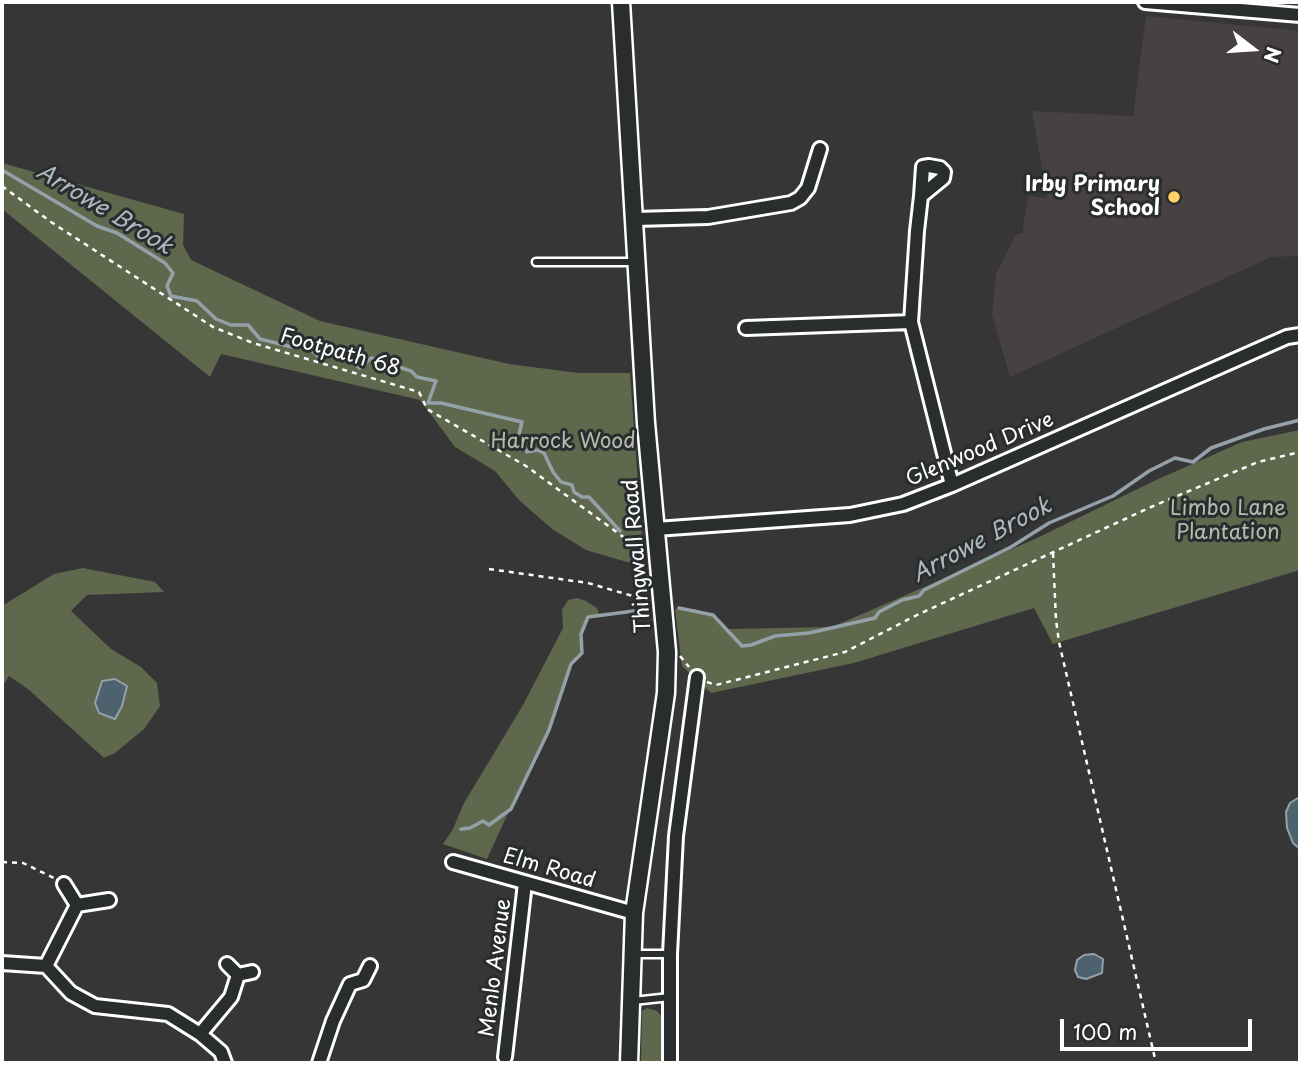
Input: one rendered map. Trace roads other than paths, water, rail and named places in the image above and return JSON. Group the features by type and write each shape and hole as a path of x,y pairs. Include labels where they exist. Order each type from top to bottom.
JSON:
{"street":[{"name":"Thingwall Road","path":"621,2 646,423 667,652 666,692 634,913 629,1063"},
{"path":"1145,2 1300,15"},
{"path":"635,219 708,217 791,203 800,198 808,188 821,149"},
{"path":"920,196 911,322 952,485"},
{"path":"747,328 911,322"},
{"name":"Glenwood Drive","path":"656,529 849,515 903,504 952,485 1287,337 1300,335"},
{"path":"670,1063 670,954 676,836 696,677"},
{"name":"Elm Road","path":"453,862 634,913"},
{"name":"Menlo Avenue","path":"505,1057 525,883"},
{"path":"64,884 78,905"},
{"path":"78,905 109,900"},
{"path":"46,966 78,905"},
{"path":"2,963 46,966 71,993 94,1006 168,1014 200,1034 220,1052 225,1063"},
{"path":"227,964 238,975"},
{"path":"319,1063 333,1021 350,984 363,980 370,966"},
{"path":"238,975 252,972"},
{"path":"200,1034 231,997 238,975"}],"lane":[{"path":"536,262 637,262"},
{"path":"631,954 670,954"},
{"path":"630,1001 670,997"}],"water":[{"path":"115,679 127,686 122,706 115,719 99,713 95,703 102,681"},
{"path":"1298,798 1300,849 1293,843 1287,828 1286,812 1290,803"},
{"path":"1094,954 1103,959 1102,973 1086,979 1078,977 1075,970 1077,960 1084,955"}],"waterway":[{"name":"Arrowe Brook","path":"2,170 97,226 117,233 165,263 173,273 167,286 171,296 197,301 216,319 231,325 248,325 260,339 309,348 319,357 336,350 360,368 371,358 411,371 417,377 436,381 428,403 441,403 522,422 519,434 527,452 537,450 544,453 561,482 572,485 574,492 582,497 589,497 620,531"},
{"name":"Arrowe Brook","path":"679,608 713,615 742,646 775,636 809,633 875,618 879,612 902,600 919,596 924,590 1011,547 1049,523 1113,496 1149,471 1175,458 1193,462 1211,448 1264,429 1300,420"},
{"path":"461,829 470,828 483,821 489,825 511,809 549,730 571,664 582,653 581,634 588,617 649,609"}],"place":[{"name":"Irby Primary School","path":"1174,197"}],"park label":[{"name":"Harrock Wood","path":"563,442"},
{"name":"Limbo Lane Plantation","path":"1228,521"}]}
